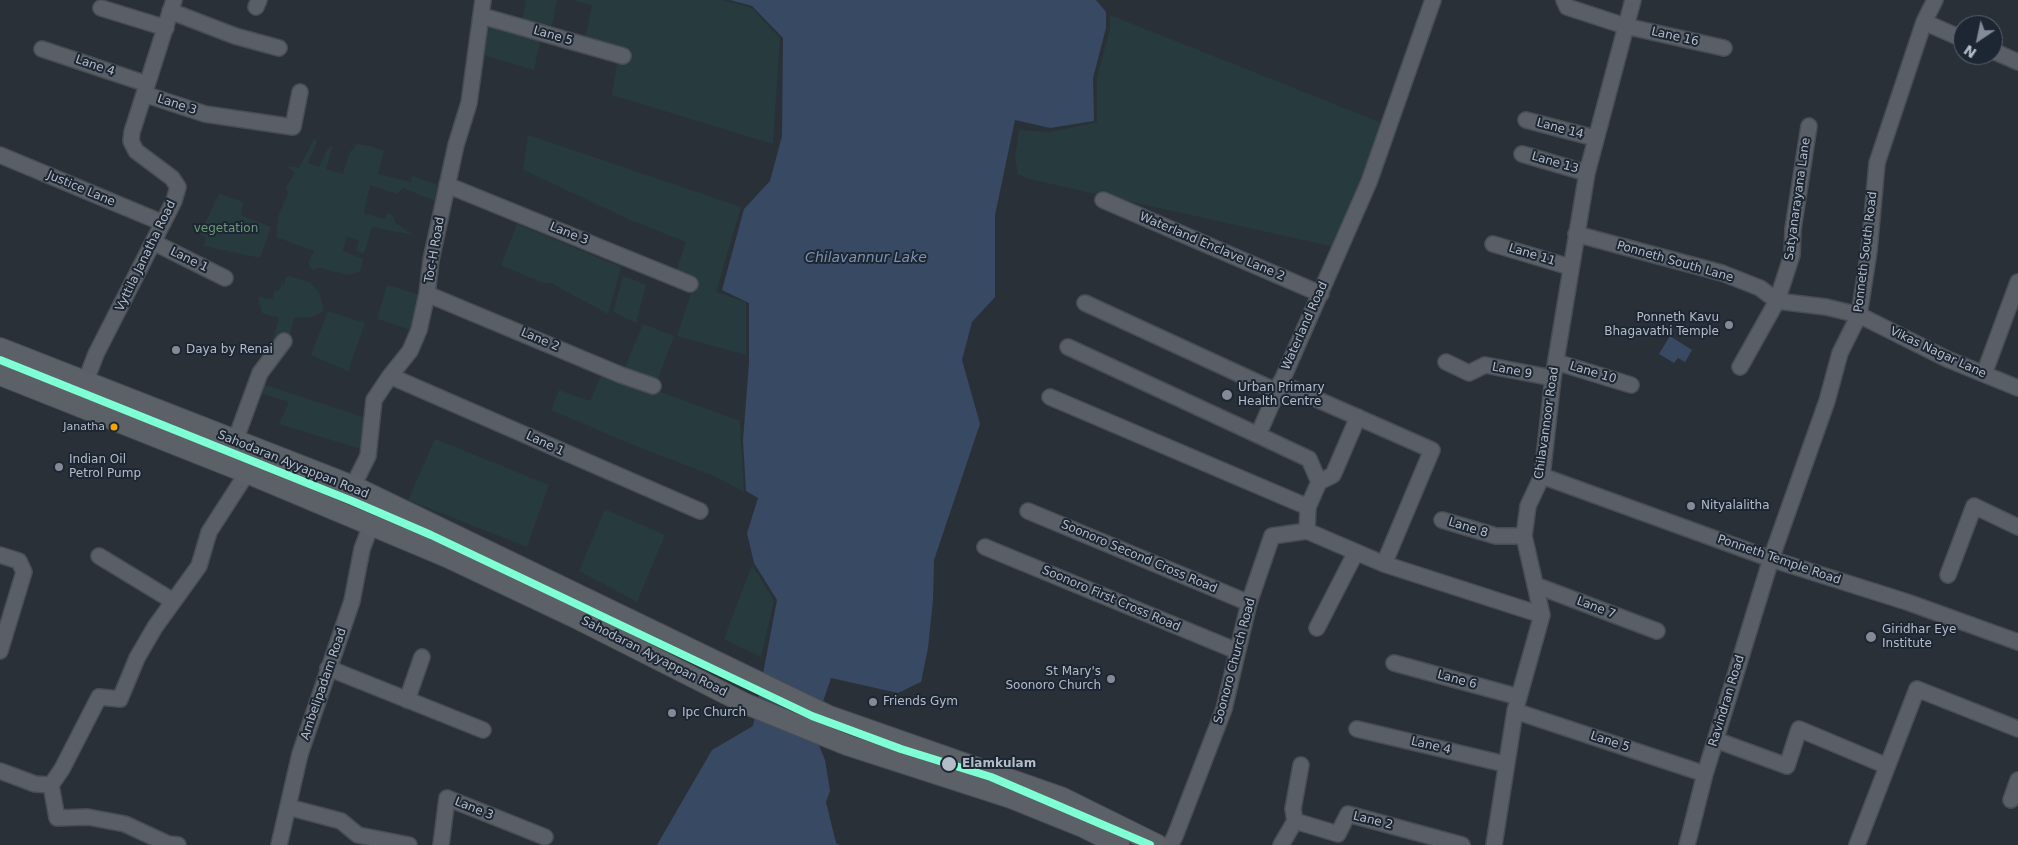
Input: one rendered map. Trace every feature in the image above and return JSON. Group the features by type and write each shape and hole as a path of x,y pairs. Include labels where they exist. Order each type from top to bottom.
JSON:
{"main road":[{"name":"Sahodaran Ayyappan Road","path":"0,348 84,383 352,486 829,716 1063,798 1158,845"},
{"name":"Sahodaran Ayyappan Road","path":"0,375 247,473 460,563 576,618 746,704 812,732 1011,798 1083,827 1119,845"},
{"path":"460,563 468,543"}],"street":[{"name":"Toc-H Road","path":"352,486 368,456 374,400 410,351 419,330 447,185 456,146 469,104 483,0"},
{"name":"Waterland Road","path":"1258,435 1321,294 1368,182 1433,0"},
{"name":"Lane 16","path":"1564,0 1567,7 1626,26 1724,48"},
{"name":"Chilavannoor Road","path":"1495,844 1505,764 1517,704 1542,615 1524,536 1528,506 1542,476 1553,378 1587,173 1633,0"},
{"name":"Ponneth South Road","path":"1770,559 1827,401 1840,353 1859,315 1877,163 1924,22 1935,0"},
{"path":"172,5 235,36 279,48"},
{"name":"Vyttila Janatha Road","path":"84,383 174,201 178,187 172,178 136,151 131,141 132,132 172,5"},
{"path":"101,8 166,28"},
{"name":"Lane 5","path":"482,16 623,56"},
{"path":"1924,22 1953,34"},
{"name":"Lane 4","path":"42,49 146,89"},
{"path":"2003,55 2018,62"},
{"name":"Lane 3","path":"146,89 205,114 294,127 300,92"},
{"name":"Lane 14","path":"1526,120 1595,138"},
{"name":"Satyanarayana Lane","path":"1740,367 1777,301 1792,255 1793,229 1809,126"},
{"name":"Lane 13","path":"1522,154 1587,173"},
{"name":"Justice Lane","path":"0,155 163,223"},
{"name":"Lane 3","path":"447,185 690,284"},
{"name":"Waterland Enclave Lane 2","path":"1103,200 1321,294"},
{"name":"Ponneth South Lane","path":"1576,234 1722,273 1760,288 1777,301 1826,307 1859,315"},
{"name":"Lane 1","path":"153,242 225,278"},
{"name":"Lane 11","path":"1493,244 1570,267"},
{"path":"1984,374 2018,282"},
{"name":"Lane 2","path":"427,294 621,375 653,386"},
{"path":"1085,304 1278,387 1358,417 1432,450 1384,564"},
{"name":"Vikas Nagar Lane","path":"1859,315 1947,359 2018,388"},
{"path":"235,441 260,373 284,341"},
{"path":"1068,347 1309,459 1319,482"},
{"name":"Lane 9","path":"1446,362 1469,373 1485,365 1553,378"},
{"name":"Lane 10","path":"1556,362 1631,385"},
{"name":"Lane 1","path":"390,376 700,511"},
{"path":"1050,397 1308,507"},
{"path":"1358,417 1333,475 1319,482 1308,507 1307,531 1384,564 1542,615"},
{"path":"178,845 168,844 125,824 88,816 57,818 51,786 62,770 99,697 120,699 137,658 173,601 199,566 209,532 247,473"},
{"name":"Ponneth Temple Road","path":"1542,476 1770,559 1907,602 2018,642"},
{"path":"1948,575 1974,506 2018,527"},
{"name":"Soonoro Second Cross Road","path":"1028,511 1249,604"},
{"name":"Lane 8","path":"1442,520 1496,536 1524,536"},
{"name":"Ambelipadam Road","path":"280,845 300,754 352,601 362,549 371,525"},
{"name":"Soonoro Church Road","path":"1170,845 1224,709 1249,604 1272,536 1307,531"},
{"name":"Soonoro First Cross Road","path":"985,547 1238,651"},
{"path":"1317,628 1356,552"},
{"path":"0,555 19,561 24,572 0,651"},
{"path":"99,556 173,601"},
{"name":"Ravindran Road","path":"1687,845 1705,774 1770,559"},
{"name":"Lane 7","path":"1535,585 1657,631"},
{"path":"407,700 422,657"},
{"name":"Lane 6","path":"1394,663 1517,704"},
{"path":"328,668 483,730"},
{"path":"1857,845 1917,689 2018,729"},
{"name":"Lane 5","path":"1517,704 1705,774"},
{"name":"Lane 4","path":"1357,729 1505,764"},
{"path":"1716,740 1787,766 1799,729 1887,766"},
{"path":"1281,845 1295,821 1293,809 1301,765"},
{"path":"0,771 35,784 51,786"},
{"path":"2011,800 2018,780"},
{"name":"Lane 3","path":"441,845 447,798 545,837"},
{"path":"288,807 341,821 358,835 409,845"},
{"name":"Lane 2","path":"1295,821 1338,834 1348,814 1462,845"}],"green space":[{"path":"526,0 557,0 551,30 522,22"},
{"path":"573,0 723,0 752,8 780,38 773,144 612,95 618,58 585,40 592,5"},
{"path":"1110,15 1384,124 1334,247 1029,179 1018,174 1015,157 1019,130 1050,132 1097,122 1097,78 1110,29"},
{"path":"490,24 541,36 534,70 483,55 486,28"},
{"path":"528,135 741,207 716,292 746,302 746,355 677,336 695,281 675,274 686,242 635,222 523,170"},
{"name":"vegetation","path":"314,139 317,142 308,163 319,167 328,148 333,146 326,169 343,174 350,152 357,144 371,146 384,151 378,174 410,182 413,176 437,185 435,201 403,188 397,194 370,185 364,213 385,219 387,213 392,215 395,222 413,235 372,227 364,254 356,250 359,241 347,236 343,251 363,259 360,272 348,275 320,268 312,270 308,264 314,251 276,237 279,214 288,194 286,187 295,173 286,166 299,168"},
{"name":"vegetation","path":"219,194 243,202 241,215 271,227 260,258 204,246 206,238 200,234"},
{"path":"517,224 621,267 608,314 551,283 543,283 501,265"},
{"path":"288,276 310,282 319,292 324,311 312,317 294,318 289,338 273,339 279,318 262,313 258,297 273,299 274,291 279,290 282,283 285,284 285,278"},
{"path":"623,276 646,285 636,323 613,312"},
{"path":"387,285 420,295 414,331 377,319"},
{"path":"328,311 365,323 348,371 311,355"},
{"path":"643,324 674,336 657,382 624,370"},
{"path":"603,371 740,421 744,492 714,476 638,447 551,410 559,390 590,401"},
{"path":"263,384 363,417 361,449 279,424 289,402 260,393"},
{"path":"435,439 549,485 527,547 408,500"},
{"path":"605,509 665,535 637,602 579,571"},
{"path":"752,565 774,601 761,657 724,639"}],"water":[{"name":"Chilavannur Lake","path":"730,0 1096,0 1106,12 1106,28 1093,78 1094,121 1050,128 1015,120 995,215 995,297 972,322 962,360 980,424 934,560 933,600 928,648 921,682 898,693 831,678 813,731 825,760 830,791 826,802 836,843 840,845 657,845 712,750 753,726 777,600 754,563 747,533 758,498 746,491 743,440 749,363 749,303 722,290 744,209 770,181 782,136 783,38 752,6"},
{"path":"1670,336 1692,350 1685,362 1678,358 1674,363 1659,354"}],"transit line":[{"path":"0,360 352,501 431,535 812,716 901,749 991,777 1150,845"}],"place":[{"name":"Ponneth Kavu Bhagavathi Temple","path":"1729,325"},
{"name":"Daya by Renai","path":"176,350"},
{"name":"Urban Primary Health Centre","path":"1227,395"},
{"name":"Janatha","path":"114,427"},
{"name":"Indian Oil Petrol Pump","path":"59,467"},
{"name":"Nityalalitha","path":"1691,506"},
{"name":"Giridhar Eye Institute","path":"1871,637"},
{"name":"St Mary's Soonoro Church","path":"1111,679"},
{"name":"Friends Gym","path":"873,702"},
{"name":"Ipc Church","path":"672,713"},
{"name":"Elamkulam","path":"949,764"}]}
